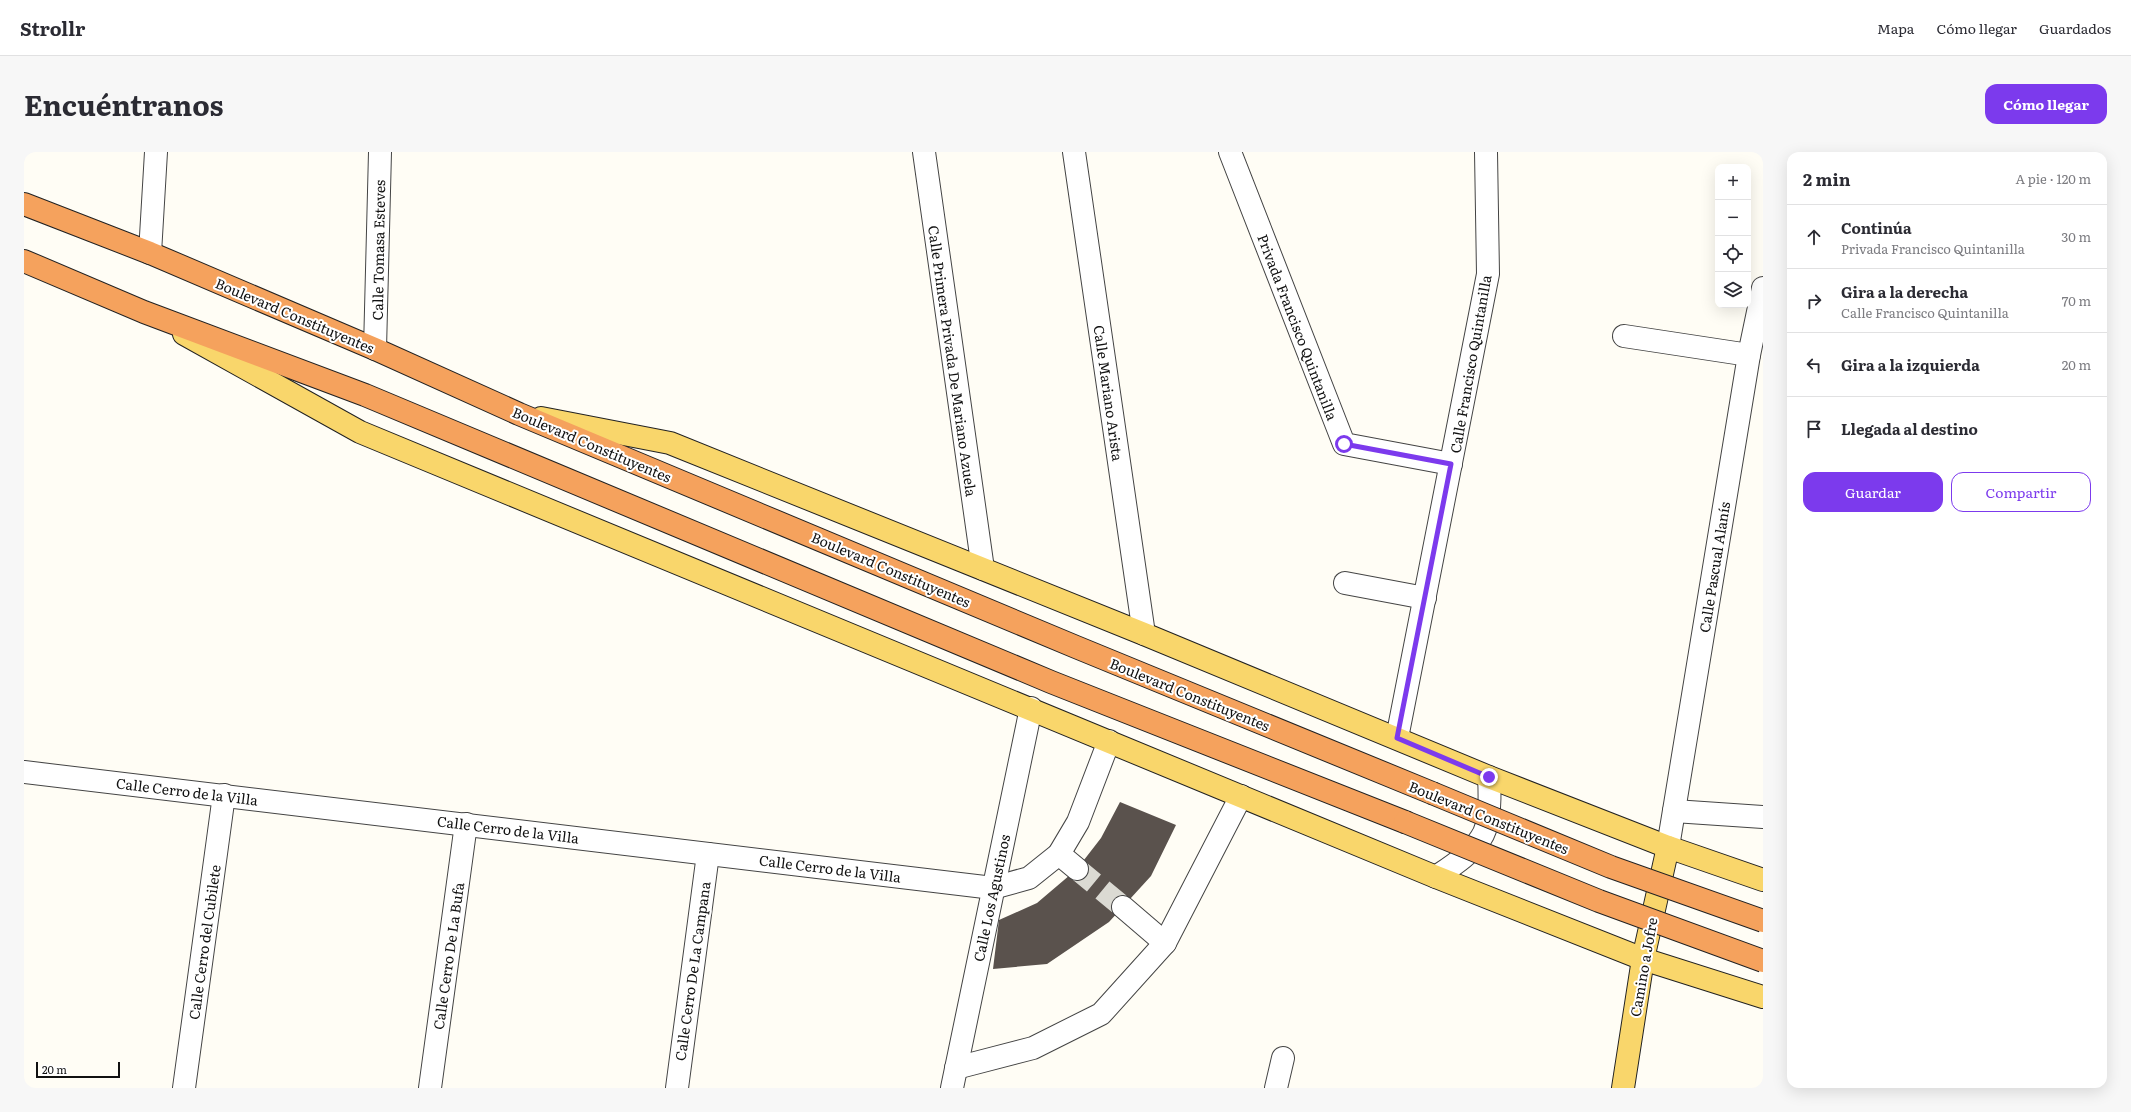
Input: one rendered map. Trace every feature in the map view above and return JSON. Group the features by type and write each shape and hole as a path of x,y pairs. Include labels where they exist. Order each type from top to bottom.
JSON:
{"highway":[{"name":"Boulevard Constituyentes","path":"24,204 150,253 375,349 519,414 1076,647 1611,867 1763,921"},
{"path":"24,261 144,312 373,398 1051,682 1405,822 1599,901 1763,961"}],"main road":[{"path":"144,312 360,432 1110,740 1436,877 1643,959 1763,997"},
{"path":"519,414 670,443 1144,634 1489,777 1668,847 1763,880"},
{"name":"Camino a Jofre","path":"1623,1088 1643,959 1668,847"}],"street":[{"path":"150,253 156,152"},
{"name":"Calle Tomasa Esteves","path":"375,349 380,152"},
{"name":"Calle Primera Privada De Mariano Azuela","path":"924,152 983,569"},
{"name":"Calle Mariano Arista","path":"1074,152 1144,634"},
{"name":"Privada Francisco Quintanilla","path":"1230,152 1344,444 1451,464"},
{"name":"Calle Francisco Quintanilla","path":"1397,738 1488,274 1486,152"},
{"name":"Calle Pascual Alanís","path":"1668,847 1749,355 1763,288"},
{"path":"1624,336 1749,355"},
{"path":"1345,583 1425,598"},
{"name":"Calle Los Agustinos","path":"954,1078 1031,708"},
{"path":"993,888 1029,878 1059,854 1078,822 1110,740"},
{"name":"Calle Cerro de la Villa","path":"24,772 993,888"},
{"path":"1436,877 1462,859 1482,838 1491,803 1489,777"},
{"name":"Calle Cerro del Cubilete","path":"184,1088 224,795"},
{"path":"954,1078 1033,1048 1101,1014 1164,943 1241,796"},
{"path":"1674,811 1763,817"},
{"name":"Calle Cerro De La Bufa","path":"430,1088 466,824"},
{"name":"Calle Cerro De La Campana","path":"677,1088 708,854"},
{"path":"1059,854 1077,869"},
{"path":"1123,907 1164,943"},
{"path":"1276,1088 1283,1058"}],"building":[{"path":"1120,802 1176,825 1151,876 1109,922 1047,964 993,969 999,920 1037,903 1077,869 1101,838"}],"tunnel":[{"path":"1077,869 1123,907"}],"route":[{"path":"1344,444 1451,464 1397,738 1489,777"}]}
